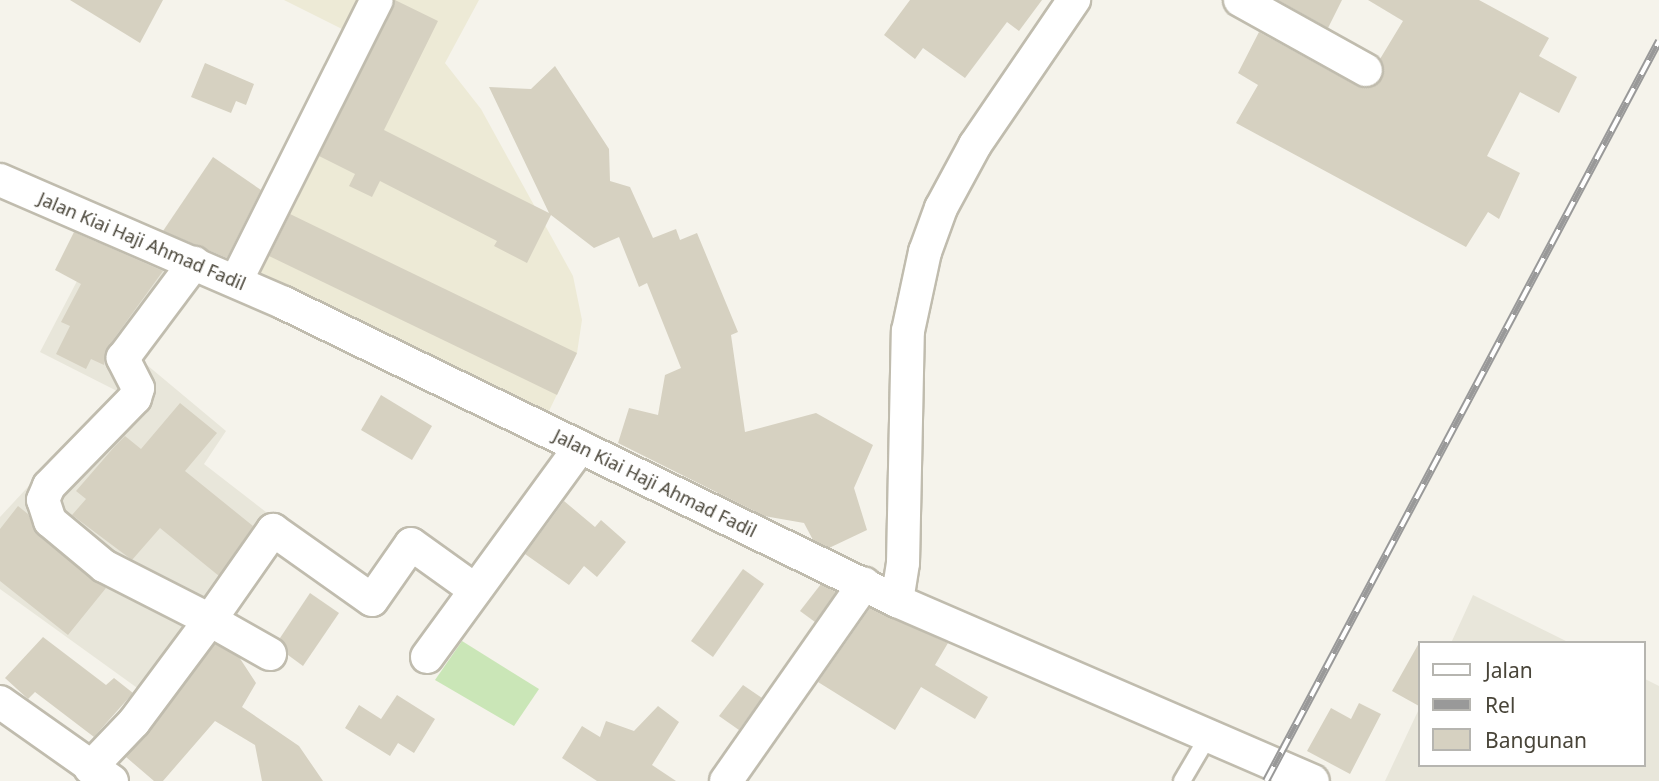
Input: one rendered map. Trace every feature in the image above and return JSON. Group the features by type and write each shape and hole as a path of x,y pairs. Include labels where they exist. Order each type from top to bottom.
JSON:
{"street":[{"path":"236,281 377,0"},
{"path":"897,601 904,563 908,331 925,252 941,208 975,145 1074,0"},
{"path":"1240,0 1366,70"},
{"name":"Jalan Kiai Haji Ahmad Fadil","path":"0,180 236,281 897,601 1312,781"},
{"path":"194,263 123,358 124,368 138,388 135,398 49,486 43,500 50,521 104,566 270,654"},
{"path":"427,657 580,447"},
{"path":"0,702 101,774 134,722 273,530 372,600 411,544 475,590"},
{"path":"726,781 864,584"}],"lane":[{"path":"1182,781 1209,735"}],"shaded area":[{"path":"284,0 479,0 445,63 481,109 573,276 582,320 577,353 548,413 230,259 352,34"},
{"path":"99,239 194,279 135,355 226,431 204,464 284,526 147,695 0,589 0,517 117,391 40,352"},
{"path":"1473,595 1566,641 1452,641"},
{"path":"1645,679 1659,686 1659,781 1385,781 1418,711 1418,767 1645,767"}],"green space":[{"path":"462,641 539,689 514,726 435,680"}],"building":[{"path":"70,0 163,0 140,43"},
{"path":"395,0 438,21 384,130 549,213 489,87 531,89 555,66 609,149 610,181 630,187 653,238 676,229 680,240 697,233 738,332 731,335 745,432 816,413 873,445 854,488 867,530 829,548 813,540 804,523 764,516 618,443 629,408 658,415 665,375 681,368 647,283 639,287 619,237 594,248 551,215 527,263 494,246 497,241 380,181 372,197 349,186 355,174 319,156"},
{"path":"910,0 1042,0 1019,31 1007,22 965,78 923,48 915,59 884,35"},
{"path":"1278,0 1342,0 1328,28"},
{"path":"1368,0 1479,0 1549,38 1539,56 1577,77 1559,113 1520,92 1487,156 1520,173 1499,219 1488,212 1466,247 1236,123 1258,85 1238,73 1259,32 1357,86 1376,85 1384,70 1380,59 1403,21"},
{"path":"205,63 254,84 246,105 236,101 231,113 191,97"},
{"path":"213,157 261,190 227,258 163,231"},
{"path":"290,214 577,353 557,395 269,256"},
{"path":"74,232 163,271 108,347 104,365 91,359 86,369 56,354 70,326 61,322 81,284 55,270"},
{"path":"381,395 432,426 412,460 361,430"},
{"path":"180,403 217,433 185,471 253,526 219,576 160,528 132,560 72,515 86,499 76,491 115,446 125,436 141,449"},
{"path":"564,501 595,527 601,520 626,542 597,577 584,566 569,585 525,554"},
{"path":"18,506 28,514 38,535 106,588 68,635 0,581 0,529"},
{"path":"743,569 764,584 713,657 691,641"},
{"path":"821,584 836,592 815,622 800,611"},
{"path":"310,593 339,613 303,666 288,655 280,638"},
{"path":"870,608 948,643 935,665 988,697 975,719 921,687 895,730 818,682"},
{"path":"43,637 106,685 114,678 133,693 94,737 35,692 28,699 5,678"},
{"path":"215,644 239,657 256,683 242,707 299,746 323,781 262,781 255,745 215,721 163,781 154,781 126,757"},
{"path":"1418,645 1418,705 1392,691"},
{"path":"743,685 762,698 739,730 719,716"},
{"path":"397,695 435,719 414,753 398,743 390,756 345,728 359,705 381,719"},
{"path":"1359,703 1381,714 1350,774 1307,751 1331,708 1351,719"},
{"path":"658,706 679,722 652,765 676,781 597,781 562,758 582,726 600,737 606,721 634,731"}],"railway":[{"path":"1266,781 1659,41"}]}
